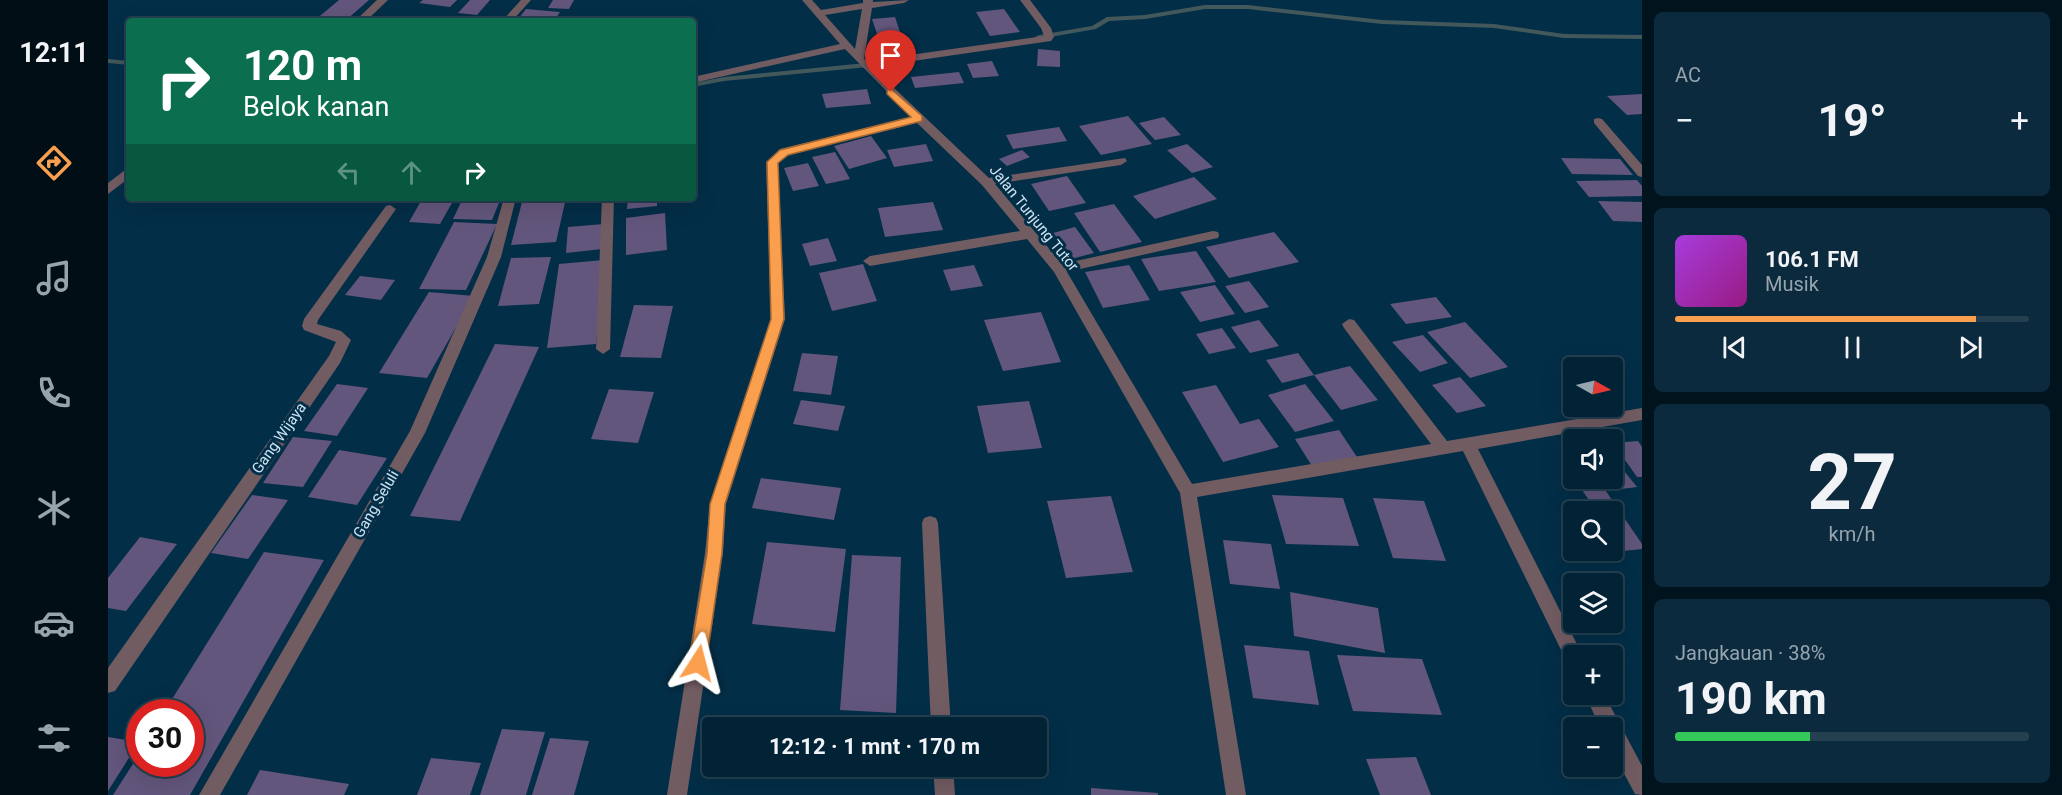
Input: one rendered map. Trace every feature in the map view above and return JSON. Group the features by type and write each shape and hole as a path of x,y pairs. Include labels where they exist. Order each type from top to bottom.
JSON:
{"street":[{"path":"363,18 383,0"},
{"path":"510,18 526,0"},
{"name":"Jalan Tunjung Tutor","path":"807,0 861,62 986,182 1059,269 1188,492"},
{"path":"819,13 868,2 904,0"},
{"path":"868,2 861,62 1047,39 1049,37 1046,28 1025,0"},
{"path":"696,79 846,46"},
{"path":"677,795 714,553 718,504 778,319 772,162 784,152 918,119"},
{"path":"1598,121 1642,173"},
{"path":"986,182 1121,161"},
{"path":"108,190 126,174"},
{"name":"Gang Seluli","path":"209,795 417,433 494,257 509,201"},
{"path":"603,349 608,201"},
{"name":"Gang Wijaya","path":"108,684 335,359 344,340 337,334 309,326 311,319 390,209"},
{"path":"870,261 1029,234"},
{"path":"1059,269 1213,235"},
{"path":"1349,324 1443,448"},
{"path":"1236,795 1188,492 1642,414"},
{"path":"1468,444 1568,645"},
{"path":"930,524 940,717"},
{"path":"1623,750 1642,787"},
{"path":"944,777 945,795"}],"building":[{"path":"339,0 369,0 348,18 318,18"},
{"path":"423,0 457,0 450,7 419,3"},
{"path":"470,0 490,0 477,15 458,13"},
{"path":"553,0 574,0 569,9 548,8"},
{"path":"526,9 560,12 556,18 519,18"},
{"path":"1004,9 1020,32 990,36 976,12"},
{"path":"895,17 902,38 879,40 872,19"},
{"path":"1038,49 1060,51 1060,67 1037,66"},
{"path":"992,61 999,76 973,78 967,64"},
{"path":"959,72 964,83 915,88 911,77"},
{"path":"867,89 871,104 826,108 822,94"},
{"path":"1642,94 1642,114 1627,115 1607,96"},
{"path":"1128,116 1152,144 1101,155 1079,126"},
{"path":"1164,117 1181,135 1155,140 1139,123"},
{"path":"1059,127 1067,141 1013,149 1006,135"},
{"path":"871,136 887,158 849,169 834,146"},
{"path":"926,144 933,161 894,167 887,150"},
{"path":"1187,144 1213,167 1192,173 1167,150"},
{"path":"1022,150 1030,157 1007,166 999,159"},
{"path":"835,152 850,179 826,184 812,157"},
{"path":"1561,158 1620,159 1633,175 1572,174"},
{"path":"808,163 819,186 793,191 784,168"},
{"path":"1067,176 1086,203 1049,211 1031,184"},
{"path":"1194,177 1217,199 1155,219 1133,196"},
{"path":"1637,180 1642,186 1642,196 1589,197 1576,181"},
{"path":"421,201 452,203 440,224 409,222"},
{"path":"462,201 500,201 492,220 453,219"},
{"path":"522,201 565,201 556,242 511,245"},
{"path":"628,201 657,201 657,206 627,209"},
{"path":"1598,201 1642,202 1642,222 1613,221"},
{"path":"933,202 943,230 885,237 878,208"},
{"path":"1114,204 1142,242 1100,252 1074,213"},
{"path":"665,213 667,250 626,255 626,218"},
{"path":"454,222 497,224 466,290 419,289"},
{"path":"604,224 602,249 566,253 568,227"},
{"path":"1075,227 1094,253 1071,259 1053,233"},
{"path":"1274,232 1299,262 1229,278 1206,247"},
{"path":"828,238 837,261 810,266 802,244"},
{"path":"1196,251 1216,282 1159,291 1141,259"},
{"path":"551,257 539,304 498,306 511,258"},
{"path":"604,260 596,344 547,348 559,264"},
{"path":"863,264 877,301 832,311 819,273"},
{"path":"974,265 983,286 951,291 943,270"},
{"path":"1129,265 1150,300 1103,308 1085,272"},
{"path":"360,276 395,280 381,300 345,295"},
{"path":"1249,281 1269,307 1245,313 1225,286"},
{"path":"1215,285 1235,314 1200,322 1180,292"},
{"path":"429,292 474,296 427,378 379,373"},
{"path":"1436,297 1452,317 1406,324 1390,304"},
{"path":"634,305 673,306 661,358 620,357"},
{"path":"1041,312 1061,362 1003,371 984,320"},
{"path":"1259,320 1279,346 1250,353 1231,327"},
{"path":"1465,322 1508,367 1470,378 1427,332"},
{"path":"1222,328 1236,348 1209,354 1196,334"},
{"path":"1423,335 1448,363 1420,372 1392,342"},
{"path":"495,344 539,347 460,521 410,516"},
{"path":"802,353 838,356 831,395 793,391"},
{"path":"1298,353 1314,375 1282,383 1266,360"},
{"path":"1350,366 1378,400 1341,410 1314,375"},
{"path":"1460,377 1486,406 1457,413 1432,385"},
{"path":"337,384 368,388 337,436 304,431"},
{"path":"1305,384 1334,421 1295,432 1268,395"},
{"path":"1216,385 1240,424 1259,419 1279,447 1223,462 1182,392"},
{"path":"609,389 654,392 638,443 591,439"},
{"path":"801,400 845,406 838,431 793,424"},
{"path":"1029,401 1042,448 988,453 977,406"},
{"path":"1339,430 1357,457 1312,466 1295,439"},
{"path":"293,437 332,441 303,487 263,483"},
{"path":"1638,441 1642,447 1642,477 1637,477 1623,457 1623,442"},
{"path":"339,450 387,458 357,505 308,497"},
{"path":"1623,470 1637,487 1623,489"},
{"path":"761,478 841,488 834,520 752,508"},
{"path":"1581,489 1604,489 1613,501 1590,501"},
{"path":"252,495 288,500 248,559 211,553"},
{"path":"1272,495 1343,498 1359,546 1286,544"},
{"path":"1111,496 1133,572 1066,578 1047,501"},
{"path":"1373,498 1424,501 1446,561 1393,558"},
{"path":"1623,516 1642,544 1642,549 1623,551"},
{"path":"140,537 177,544 126,611 108,608 108,578"},
{"path":"1223,540 1271,544 1280,589 1230,584"},
{"path":"767,542 846,549 835,632 752,624"},
{"path":"264,552 324,560 204,770 204,699 172,699"},
{"path":"852,555 901,557 896,713 840,710"},
{"path":"1290,592 1378,608 1385,653 1294,636"},
{"path":"1244,645 1309,651 1319,705 1253,698"},
{"path":"1337,655 1422,659 1442,715 1353,711"},
{"path":"502,729 545,732 526,795 480,795"},
{"path":"108,737 126,740 126,763 108,791"},
{"path":"550,738 589,741 574,795 532,795"},
{"path":"1416,757 1431,795 1380,795 1366,759"},
{"path":"431,758 481,763 470,795 417,795"},
{"path":"260,770 349,784 344,795 247,795"},
{"path":"126,775 126,777 200,777 190,795 113,795"},
{"path":"1091,788 1158,793 1158,795 1091,795"}],"waterway":[{"path":"1039,37 1094,28 1107,19 1145,17 1205,7 1248,7 1382,22 1494,26 1564,36 1642,37"},
{"path":"108,61 126,63"},
{"path":"696,84 724,79 876,64"}],"route":[{"path":"698,663 714,553 718,504 778,319 772,162 784,152 918,119 891,92"}]}
